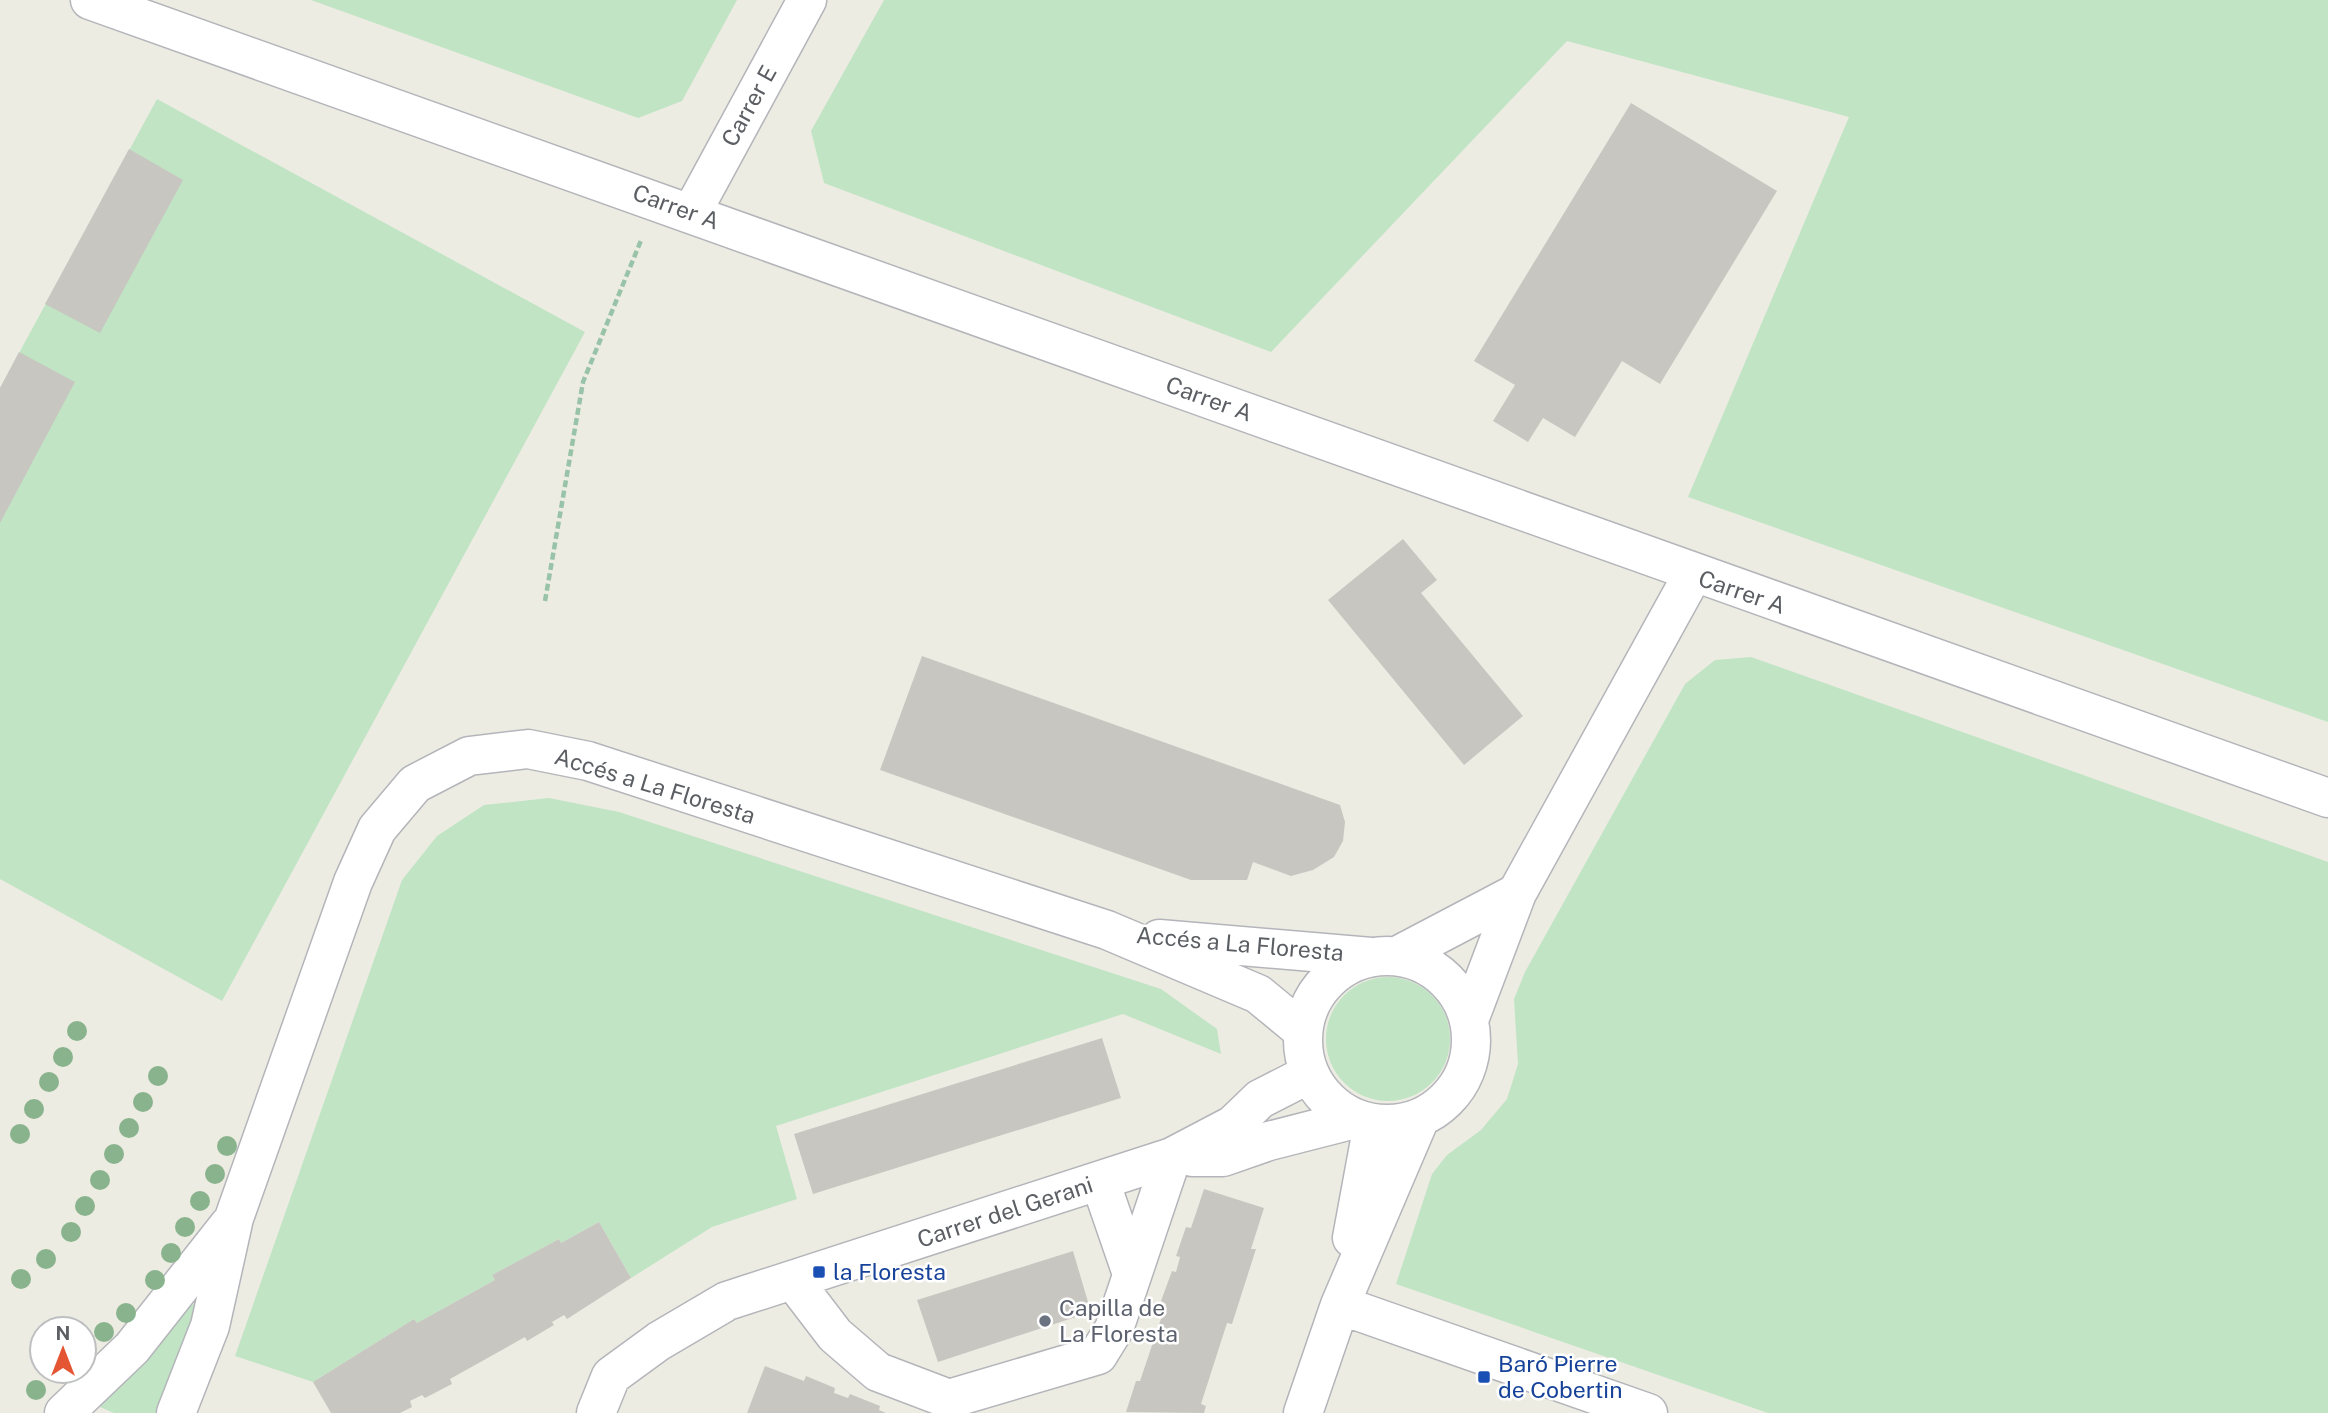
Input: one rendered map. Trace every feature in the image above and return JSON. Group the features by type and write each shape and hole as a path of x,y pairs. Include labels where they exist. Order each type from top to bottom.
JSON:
{"street":[{"name":"Carrer A","path":"90,0 675,206 1693,574 2328,798"},
{"name":"Carrer E","path":"675,206 807,0"},
{"path":"1469,1020 1517,893 1693,574"},
{"name":"Accés a La Floresta","path":"176,1413 210,1326 234,1218 352,882 377,829 415,785 469,756 528,749 587,761 1107,930 1258,994 1303,1031"},
{"path":"1385,956 1422,963 1443,976 1460,996 1469,1020 1472,1043 1468,1067 1457,1088 1441,1106 1420,1118 1397,1124 1364,1121 1329,1100 1310,1074 1303,1053 1303,1031 1308,1009 1319,990 1334,974 1352,963 1385,956 1517,893"},
{"name":"Accés a La Floresta","path":"1107,930 1194,944 1385,956"},
{"name":"Carrer del Gerani","path":"596,1413 611,1376 659,1340 727,1301 1172,1157 1233,1125 1260,1099 1310,1074"},
{"path":"1303,1413 1340,1306 1420,1118"},
{"path":"1340,1306 1364,1121"},
{"name":"Carrer del Gerani","path":"1172,1157 1223,1157 1269,1140 1364,1121"},
{"path":"793,1280 835,1335 878,1372 949,1399 1098,1355 1114,1329 1172,1157"},
{"path":"1100,1181 1132,1274"},
{"name":"Accés a La Floresta","path":"64,1413 132,1348 234,1218"},
{"path":"1340,1306 1648,1413"}],"path":[{"path":"545,601 583,382 675,206"}],"green space":[{"path":"311,0 737,0 682,101 638,118"},
{"path":"884,0 2328,0 2328,722 1688,497 1849,117 1567,41 1271,352 824,183 811,131"},
{"path":"157,99 585,332 222,1001 0,879 0,388"},
{"path":"1751,657 2328,862 2328,1413 1768,1413 1396,1284 1432,1174 1447,1155 1481,1130 1507,1099 1518,1064 1514,999 1525,972 1685,684 1715,660"},
{"path":"549,798 619,812 1161,989 1217,1029 1221,1054 1123,1014 776,1126 797,1199 712,1227 631,1278 599,1222 561,1243 559,1239 492,1275 495,1280 417,1323 414,1319 313,1382 235,1356 402,880 437,836 484,805"},
{"path":"1388,977 1412,982 1432,995 1445,1015 1450,1039 1445,1063 1432,1083 1412,1096 1388,1101 1364,1096 1344,1083 1331,1063 1326,1039 1331,1015 1344,995 1364,982"},
{"path":"194,1304 195,1313 160,1413 114,1413 91,1403 185,1309"}],"building":[{"path":"1631,103 1777,191 1660,384 1622,361 1575,437 1543,418 1528,442 1493,421 1515,385 1474,361"},
{"path":"129,149 183,180 100,333 45,304"},
{"path":"19,352 75,382 0,523 0,388"},
{"path":"1403,539 1437,580 1421,593 1523,716 1464,765 1328,600"},
{"path":"922,656 1340,805 1345,822 1343,841 1334,857 1313,870 1291,876 1253,862 1247,880 1191,880 880,770"},
{"path":"1102,1038 1121,1098 813,1194 794,1134"},
{"path":"1204,1189 1264,1208 1251,1249 1256,1249 1232,1324 1227,1323 1201,1404 1206,1406 1204,1413 1126,1412 1136,1381 1140,1381 1166,1304 1161,1301 1172,1271 1176,1272 1180,1257 1176,1256 1186,1227 1191,1228"},
{"path":"599,1222 631,1278 567,1319 564,1315 552,1322 554,1325 527,1341 525,1337 450,1379 452,1384 425,1398 422,1395 410,1401 412,1407 400,1413 331,1413 313,1382 414,1319 417,1323 495,1280 492,1275 559,1239 561,1243"},
{"path":"1073,1251 1091,1312 938,1362 917,1300"},
{"path":"765,1366 804,1381 806,1376 835,1388 834,1393 848,1398 850,1394 880,1406 879,1410 886,1413 747,1413"}],"place":[{"name":"la Floresta","path":"819,1272"},
{"name":"Capilla de La Floresta","path":"1045,1321"},
{"name":"Baró Pierre de Cobertin","path":"1484,1377"}]}
